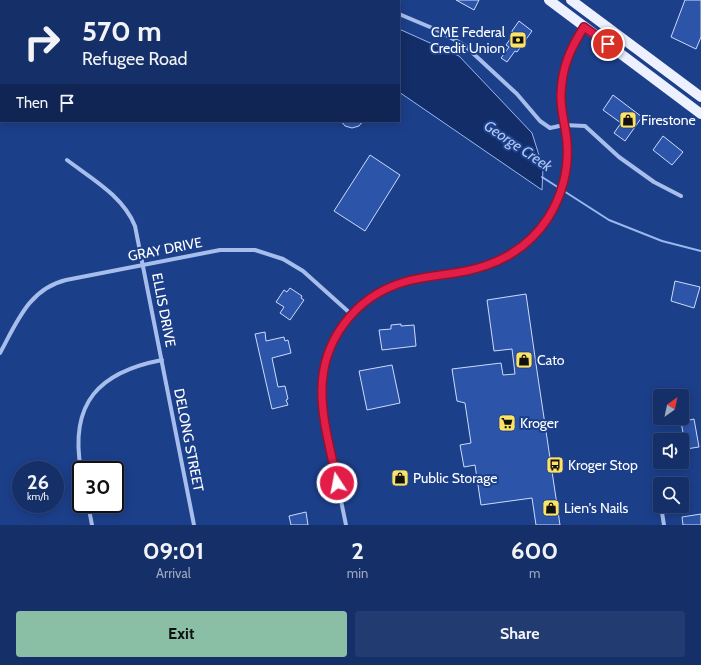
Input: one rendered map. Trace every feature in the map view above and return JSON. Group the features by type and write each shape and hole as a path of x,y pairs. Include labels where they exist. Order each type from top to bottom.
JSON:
{"main road":[{"path":"549,0 586,24 701,114"},
{"path":"571,0 701,97"},
{"path":"681,99 692,100 701,105"}],"street":[{"path":"400,14 437,30 464,45 517,94 540,121 550,128 564,125 585,126 619,157 654,182 682,196"},
{"path":"346,525 322,407 322,383 329,349 340,328 351,314 373,296 405,281 467,271 488,265 511,255 534,235 548,218 560,195 567,165 567,143 560,96 564,74 570,49 586,24"},
{"path":"67,160 117,198 127,210 135,226 144,265"},
{"name":"GRAY DRIVE","path":"0,353 27,304 42,290 60,281 220,250 255,250 283,259 303,271 351,314"},
{"name":"ELLIS DRIVE","path":"144,265 162,360"},
{"path":"79,461 78,453 79,430 83,413 95,392 112,377 122,371 133,366 162,360"},
{"name":"DELONG STREET","path":"162,360 194,525"},
{"path":"90,513 92,525"},
{"path":"662,513 664,525"}],"water":[{"path":"400,29 459,56 532,133 543,168 542,190 400,93"}],"building":[{"path":"456,0 479,0 474,10"},
{"path":"685,0 701,0 701,37 696,49 671,37"},
{"name":"CME Federal Credit Union","path":"519,21 532,31 517,52 515,51 507,62 501,58 509,47 506,45 513,35 512,31"},
{"name":"Firestone","path":"613,95 642,117 625,141 614,133 621,123 603,110"},
{"path":"342,122 362,122 359,126 352,128 345,126"},
{"path":"663,136 683,152 672,165 653,150"},
{"path":"370,155 400,175 365,231 334,211"},
{"path":"675,281 700,287 694,308 671,301"},
{"path":"290,288 302,296 301,298 304,300 290,320 280,313 284,307 276,302 284,290 287,292"},
{"name":"Kroger","path":"526,294 560,525 536,525 532,498 481,505 475,465 464,467 460,445 471,443 465,403 457,401 452,369 501,363 503,375 515,374 512,349 494,351 487,300"},
{"path":"401,324 401,326 414,325 416,346 382,350 379,330 391,329 391,325"},
{"path":"265,332 266,341 284,337 285,341 288,340 291,353 272,358 278,387 285,386 288,405 272,409 255,334"},
{"path":"392,365 400,403 367,410 359,371"},
{"path":"694,419 699,447 689,449 689,433 683,433 682,425 689,425 689,420"},
{"path":"306,512 308,525 291,525 289,516"},
{"path":"701,514 701,525 683,525 682,517"}],"waterway":[{"name":"George Creek","path":"542,177 609,220 662,241 701,251"}],"place":[{"name":"CME Federal Credit Union","path":"518,40"},
{"name":"Firestone","path":"628,120"},
{"name":"Cato","path":"524,360"},
{"name":"Kroger","path":"507,423"},
{"name":"Kroger Stop","path":"555,465"},
{"name":"Public Storage","path":"400,478"},
{"name":"Lien's Nails","path":"551,508"}],"route":[{"path":"337,483 322,407 322,383 323,372 329,349 340,328 359,306 383,290 405,281 467,271 488,265 511,255 530,241 548,218 560,195 567,165 567,143 560,96 570,49 584,27 608,44"}]}
